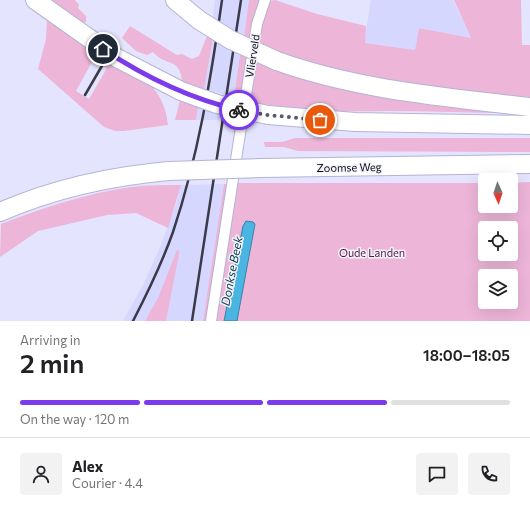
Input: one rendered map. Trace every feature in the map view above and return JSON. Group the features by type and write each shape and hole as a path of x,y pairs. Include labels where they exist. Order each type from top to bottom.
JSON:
{"highway":[{"path":"35,0 117,58 181,91 217,104 268,115 336,121 530,125"},
{"path":"175,0 199,20 231,40 277,61 320,76 400,91 530,107"},
{"name":"Zoomse Weg","path":"0,212 35,199 84,185 141,174 169,171 260,168 530,164"}],"street":[{"name":"Vlierveld","path":"212,321 228,207 257,24 265,0"}],"shaded area":[{"path":"215,0 249,0 244,36 213,17"},
{"path":"371,0 453,0 471,38 419,28 415,50 364,43"},
{"path":"213,39 240,55 234,97 204,89"},
{"path":"198,107 233,116 232,120 196,120"},
{"path":"224,184 203,321 123,321 144,283 161,245 176,204 181,185"}],"green space":[{"path":"52,0 75,0 79,5 78,8 86,16 86,22 82,23"},
{"path":"249,0 260,0 251,39 244,36"},
{"path":"275,0 317,14 366,26 365,43 415,50 419,28 471,38 454,0 521,0 522,45 530,45 530,97 426,87 356,74 289,56 257,43 266,5 270,1"},
{"path":"47,19 60,29 62,28 149,83 162,102 168,125 124,131 115,131 104,127 38,69 46,39","holes":["93,60 107,68 89,99 76,91"]},
{"path":"130,26 177,55 182,54 192,59 199,56 207,36 213,39 204,89 182,82 181,74 176,65 162,60 153,52 147,55 136,51 122,38"},
{"path":"240,55 248,58 241,99 234,97"},
{"path":"255,62 326,85 512,113 318,110 282,107 248,101"},
{"path":"180,100 198,107 196,120 175,120"},
{"path":"295,138 530,138 530,152 298,151 284,147 265,147 264,142 282,142"},
{"name":"Oude Landen","path":"530,182 530,321 215,321 238,183 478,183 478,213 518,213 518,183"},
{"path":"224,184 227,184 209,321 203,321"},
{"path":"181,185 168,228 136,213 107,215 38,231 0,257 1,224 49,207 98,193 137,186"},
{"path":"177,250 179,251 179,254 166,321 145,321 158,298"}],"water":[{"path":"246,221 253,222 255,224 237,321 224,321 243,226"}],"railway":[{"path":"133,321 164,255 182,204 203,117 222,0"},
{"path":"192,321 241,0"},
{"path":"85,95 103,64"}],"way so far":[{"path":"239,110 284,117 320,120"}],"route":[{"path":"103,49 137,70 181,91 201,99 239,110"}],"water label":[{"name":"Donkse Beek","path":"231,271"}]}
